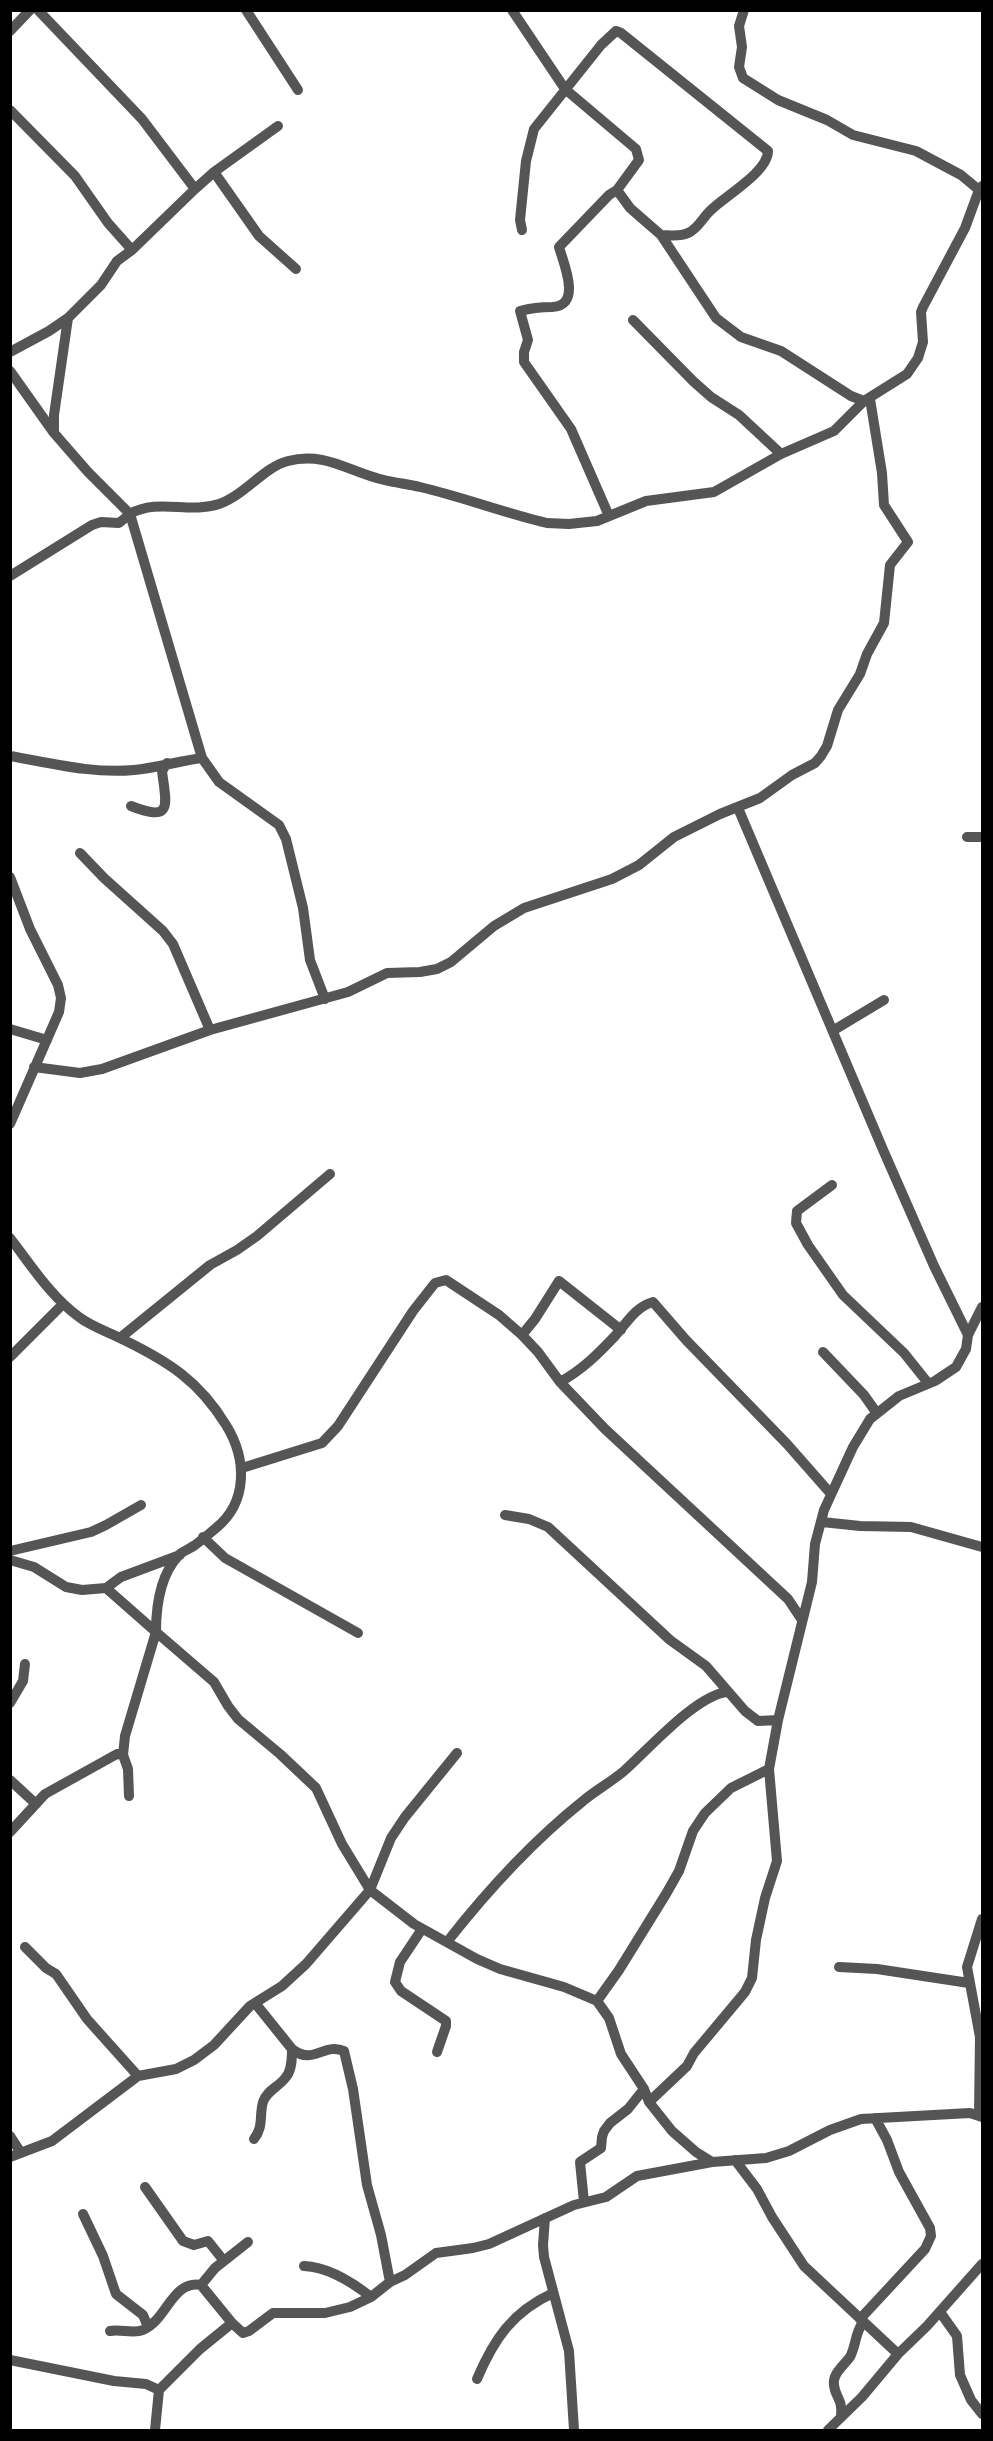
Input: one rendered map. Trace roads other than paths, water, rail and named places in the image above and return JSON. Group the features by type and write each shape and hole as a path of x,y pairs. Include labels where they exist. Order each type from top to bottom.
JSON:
{"street":[{"path":"10,31 30,10"},
{"path":"38,10 142,119 195,189"},
{"path":"246,10 298,90"},
{"path":"512,10 544,54 565,89 636,149 639,160 617,190 609,195 559,247 570,284 568,296 561,304 553,307 546,305 520,310 528,340 524,362 571,429 609,516"},
{"path":"10,576 92,525 101,522 119,523 140,508 168,505 187,508 218,504 234,497 275,466 286,461 322,458 383,480 421,487 547,523 569,524 597,521 646,501 714,492 781,454 834,430 867,400 907,374 918,358 923,342 921,312 965,228 981,188 916,152 853,135 827,120 778,100 743,78 739,67 742,47 739,26 744,10"},
{"path":"522,230 520,220 526,161 534,129 565,89 616,31 766,148 768,155 746,183 713,208 694,230 687,234 661,235"},
{"path":"10,110 75,176 108,223 132,250"},
{"path":"10,352 50,331 68,318 101,285 117,261 132,250 195,189 214,172 278,126"},
{"path":"214,172 259,236 296,269"},
{"path":"617,190 630,208 661,235 716,318 741,336 781,351 851,396 867,400"},
{"path":"54,433 54,415 68,318"},
{"path":"633,320 698,385 739,416 781,454"},
{"path":"10,371 54,433 88,472 130,513 202,758 219,782 279,825 286,839 303,908 310,960 325,999"},
{"path":"34,1067 80,1073 102,1069 210,1030 356,989 387,973 437,969 451,963 494,926 524,908 612,879 648,859 674,837 720,814 760,798 792,775 815,763 826,746 838,710 860,674 867,654 884,623 887,573 890,565 908,542 884,505 882,473 867,400"},
{"path":"10,756 80,769 135,770 202,758"},
{"path":"131,806 152,814 160,812 164,807 166,792 162,771 167,763"},
{"path":"738,808 929,1256 968,1335"},
{"path":"967,837 982,837"},
{"path":"80,853 104,878 164,931 173,944 210,1030"},
{"path":"10,877 30,929 58,985 62,998 59,1012 10,1124"},
{"path":"834,1030 884,1000"},
{"path":"10,1029 47,1040"},
{"path":"120,1338 210,1265 257,1236 330,1174"},
{"path":"832,1185 797,1211 796,1223 808,1245 843,1295 904,1353 928,1383"},
{"path":"10,1238 63,1304 93,1326 164,1360 188,1378 209,1401 228,1428 242,1468 238,1500 227,1517 180,1555 166,1575 158,1599 156,1632 125,1736 123,1755 128,1769 129,1796"},
{"path":"242,1468 322,1443 338,1426 391,1342 435,1283 446,1280 499,1314 522,1335 560,1382 658,1480 788,1599 802,1620"},
{"path":"522,1335 559,1281 621,1330"},
{"path":"560,1382 580,1370 621,1330 634,1312 653,1302 831,1494"},
{"path":"10,1357 63,1304"},
{"path":"649,2102 687,2066 694,2053 745,1992 750,1982 765,1898 777,1861 769,1769 778,1720 812,1582 815,1544 831,1494 862,1429 876,1412 899,1396 956,1367 966,1349 968,1335 982,1307"},
{"path":"823,1352 864,1395 876,1412"},
{"path":"10,1551 91,1532 141,1504"},
{"path":"505,1515 529,1519 548,1527 670,1640 706,1666 745,1711 758,1721 778,1720"},
{"path":"822,1522 911,1527 982,1547"},
{"path":"203,1537 225,1558 358,1633"},
{"path":"10,1560 34,1567 66,1587 82,1590 106,1588 121,1577 180,1555"},
{"path":"106,1588 214,1682 238,1719 316,1788 342,1844 370,1890 422,1929 491,1966 564,1987 597,2001 609,2018 621,2054 644,2089 649,2102 672,2131 696,2152 712,2162"},
{"path":"10,1703 23,1681 25,1664"},
{"path":"447,1942 468,1916 558,1822 622,1772 672,1726 715,1694 728,1692"},
{"path":"10,2157 52,2142 138,2076 176,2069 194,2060 214,2045 255,2003 282,1986 306,1964 370,1890 391,1838 405,1817 457,1753"},
{"path":"10,1832 45,1794 117,1754 123,1755"},
{"path":"597,2001 666,1894 679,1871 693,1831 705,1813 732,1788 769,1769"},
{"path":"10,1780 36,1804"},
{"path":"110,2331 141,2331 148,2327 187,2284 201,2285 243,2333 273,2313 325,2313 350,2307 371,2297 390,2282 405,2276 436,2253 489,2244 584,2202 606,2198 637,2176 712,2162 766,2158 789,2151 847,2123 875,2118 915,2115 981,2115 980,2037 967,1967 982,1919"},
{"path":"422,1929 400,1962 395,1982 401,1991 446,2021 436,2052"},
{"path":"25,1947 46,1968 56,1974 87,2019 138,2076"},
{"path":"839,1967 877,1969 969,1983"},
{"path":"255,2003 299,2055 309,2057 339,2049 344,2051 367,2185 381,2235 390,2282"},
{"path":"254,2139 261,2131 263,2102 267,2094 286,2077 292,2062 292,2049"},
{"path":"584,2202 580,2162 602,2148 604,2131 610,2123 628,2109 644,2089"},
{"path":"841,2416 842,2405 834,2386 834,2379 851,2355 861,2320 925,2249 931,2236 930,2228 899,2172 887,2140 875,2118"},
{"path":"10,2136 21,2153"},
{"path":"735,2160 757,2189 804,2266 898,2354"},
{"path":"146,2187 183,2241 194,2245 208,2241 224,2261"},
{"path":"83,2214 103,2256 116,2294 143,2315 148,2327"},
{"path":"545,2218 543,2245 553,2293 569,2350 574,2430"},
{"path":"201,2285 224,2261 248,2242"},
{"path":"830,2430 982,2264"},
{"path":"304,2266 323,2268 359,2287 371,2297"},
{"path":"477,2379 489,2351 501,2332 534,2302 553,2293"},
{"path":"940,2312 957,2336 960,2375 971,2400 982,2414"},
{"path":"155,2430 159,2390 200,2349 232,2323"},
{"path":"10,2360 98,2378 146,2384 159,2390"}]}
